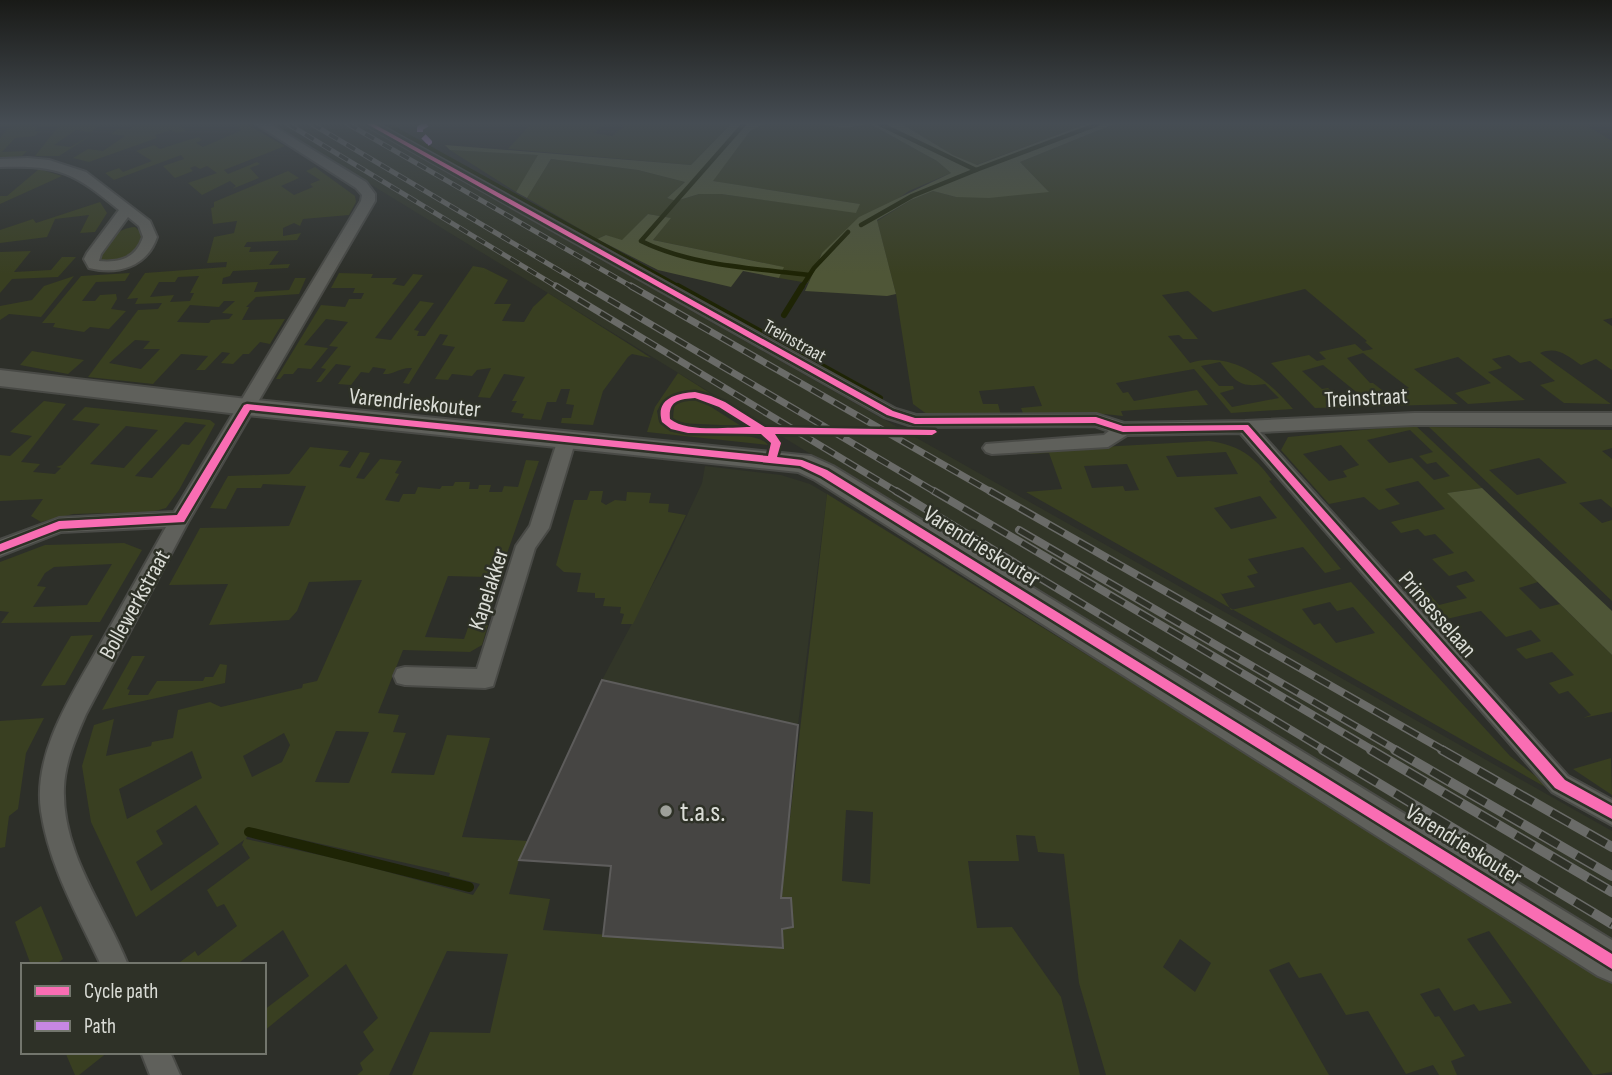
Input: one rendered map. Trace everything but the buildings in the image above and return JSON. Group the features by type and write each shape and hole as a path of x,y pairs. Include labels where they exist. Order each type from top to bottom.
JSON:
{"street":[{"path":"82,174 126,210 148,230 150,237 146,252 127,264 112,267 94,265 91,259 94,253 126,210"},
{"name":"Bollewerkstraat","path":"114,963 72,870 55,817 52,787 65,735 180,519 349,238 369,194 343,174"},
{"name":"Treinstraat","path":"460,174 890,413 915,421 1096,420 1123,429 1245,427 1414,419 1612,419"},
{"name":"Varendrieskouter","path":"0,378 247,407 802,463 824,473 1612,962"},
{"name":"Prinsesselaan","path":"1245,427 1560,784 1612,813"},
{"name":"Treinstraat","path":"992,449 1108,441 1123,429"},
{"name":"Kapelakker","path":"405,676 485,679 526,546 540,528 567,439"},
{"path":"0,548 59,525 180,519"},
{"path":"156,1054 165,1075"}],"shaded area":[{"path":"354,174 450,174 1612,831 1612,945"},
{"path":"705,466 781,475 810,484 827,494 798,725 602,680 669,554 702,483"}],"green space":[{"path":"33,174 62,176 0,204 0,196 7,196"},
{"path":"107,174 130,174 114,180"},
{"path":"214,174 256,174 259,178 232,189 236,186 230,181 202,195 188,183"},
{"path":"280,174 293,174 299,178 281,186 294,195 313,187 310,184 320,180 311,174 325,174 355,196 356,202 349,215 303,219 300,226 294,223 283,228 283,236 301,233 297,240 247,242 244,247 251,247 249,252 279,251 269,265 290,264 288,268 233,271 230,276 223,278 222,284 258,282 254,292 289,290 295,278 306,278 299,294 256,297 246,307 249,307 242,320 285,319 270,344 260,342 249,354 243,354 233,364 221,363 230,353 222,352 205,370 196,370 208,356 181,354 153,384 88,377 138,310 158,309 162,303 135,304 138,298 127,299 145,273 226,267 227,262 207,263 214,237 234,233 237,221 213,224 211,208 214,207 214,202","holes":["199,276 190,293 194,293 190,301 170,302 174,295 150,297 159,282 175,282 178,277","224,301 235,301 222,313 233,314 229,319 211,320 209,323 177,322 190,305 219,307","135,340 150,341 143,349 160,349 141,369 109,363"]},
{"path":"488,174 527,174 516,192"},
{"path":"527,174 542,174 527,198 516,192"},
{"path":"542,174 654,174 685,182 667,198 676,201 699,194 721,194 856,212 859,204 712,181 717,174 948,174 909,191 822,253 808,283 779,278 783,267 653,240 670,218 648,214 622,241 606,235 597,239 527,198"},
{"path":"654,174 718,174 713,181 860,204 856,213 721,194 699,194 676,201 667,198 685,182"},
{"path":"949,174 1032,174 1049,192 989,198 956,197 933,191 911,200 877,220 896,294 887,296 805,291 822,253 859,217"},
{"path":"1032,174 1612,174 1612,318 1603,320 1612,326 1612,370 1596,359 1581,365 1556,351 1540,353 1611,404 1564,403 1540,385 1555,381 1530,361 1520,363 1509,355 1492,359 1502,368 1488,372 1525,400 1468,404 1455,393 1491,383 1458,357 1414,369 1458,404 1315,408 1271,363 1309,355 1317,361 1326,359 1319,352 1355,344 1363,351 1373,349 1305,289 1213,312 1188,291 1162,295 1198,339 1168,336 1190,363 1220,360 1248,370 1272,387 1293,409 1231,413 1194,369 1116,383 1123,393 1128,392 1134,401 1197,390 1208,405 1121,411 1123,416 1024,416 1021,408 1042,406 1034,386 979,391 983,404 998,404 1001,415 928,415 913,404 896,294 877,221 911,200 933,191 956,197 1048,191","holes":["1363,353 1409,388 1387,394 1370,383 1347,358","1220,362 1239,382 1250,385 1265,384 1279,398 1232,407 1220,393 1234,389 1233,386 1219,386 1201,366","1323,365 1360,395 1338,396 1328,388 1322,389 1302,371"]},
{"path":"100,202 107,213 95,232 80,233 89,215 55,219 47,237 0,243 0,230 33,219 36,223"},
{"path":"648,214 671,218 653,240 784,267 779,278 743,271 731,287 658,270 597,239 606,235 622,240"},
{"path":"135,227 143,234 141,251 115,263 100,261 98,258 117,233"},
{"path":"31,251 14,272 51,270 62,257 76,257 58,277 12,279 0,293 0,252"},
{"path":"473,266 484,268 508,280 494,304 511,304 502,321 524,322 533,307 548,293 651,358 632,354 628,357 603,391 593,425 561,423 562,418 571,418 574,405 566,404 570,389 561,389 556,402 547,402 541,420 522,418 524,414 511,412 517,401 512,401 525,377 504,374 490,398 478,397 491,368 477,370 472,376 452,374 448,380 435,379 455,347 442,345 448,335 440,334 409,384 403,383 412,368 383,374 386,369 373,367 369,373 361,372 351,385 338,384 351,366 336,364 321,382 316,382 326,369 321,368 338,347 329,346 348,322 326,319 304,345 328,348 311,369 298,368 293,374 284,374 280,379 276,379 321,305 345,307 349,299 361,299 364,293 353,293 355,288 331,288 339,273 373,274 371,278 397,278 392,284 404,286 413,274 423,275 375,338 391,340 420,301 434,303 414,330 419,331 417,336 425,336"},
{"path":"130,273 125,281 96,282 82,301 95,301 100,295 116,294 117,299 111,309 126,311 109,329 90,327 84,332 53,327 55,323 42,323 81,276"},
{"path":"74,276 41,317 9,314 0,320 0,306 32,300 44,286"},
{"path":"32,351 84,360 68,374 20,365"},
{"path":"678,373 713,395 697,391 674,394 657,411 659,422 687,433 750,437 768,445 647,432 655,407"},
{"path":"700,400 741,426 678,423 673,419 674,406 679,401"},
{"path":"44,401 66,404 21,462 40,464 33,472 55,474 61,468 56,467 62,465 100,424 72,420 85,407 210,420 215,424 179,490 166,508 152,512 73,514 41,522 31,516 43,499 0,501 0,455 10,456 32,436 10,432","holes":["185,422 206,425 189,445 182,444 152,478 135,476","126,426 158,430 124,468 90,464"]},
{"path":"1415,425 1482,488 1448,493 1538,582 1519,588 1540,609 1560,604 1612,655 1612,712 1583,718 1591,715 1568,691 1559,694 1549,683 1574,675 1552,652 1526,659 1516,649 1541,641 1531,630 1506,637 1481,611 1438,621 1406,587 1419,583 1439,605 1467,598 1456,586 1475,581 1466,571 1449,576 1432,559 1454,553 1435,534 1425,536 1418,529 1401,533 1391,522 1445,509 1418,481 1385,489 1400,504 1379,510 1364,497 1329,504 1281,450 1288,437","holes":["1410,430 1433,452 1419,456 1427,464 1436,462 1450,476 1434,480 1412,458 1389,463 1367,440","1341,445 1359,465 1343,471 1347,477 1329,481 1303,454"]},
{"path":"1429,427 1612,430 1612,448 1602,451 1612,459 1612,508 1601,499 1579,503 1602,523 1612,520 1612,601","holes":["1539,458 1567,483 1517,495 1489,470"]},
{"path":"1209,441 1229,445 1259,464 1272,480 1269,481 1341,569 1325,573 1303,547 1248,559 1258,573 1247,576 1255,587 1222,594 1220,592 1230,608 1026,492 1062,489 1049,453 1030,454 1029,451","holes":["1226,452 1238,474 1177,477 1166,456","1127,464 1139,490 1125,491 1123,486 1092,488 1084,466","1260,496 1277,518 1231,529 1214,508"]},
{"path":"310,447 349,451 339,466 350,468 360,452 370,453 356,478 364,479 380,459 402,461 395,473 399,474 385,500 399,502 403,494 415,494 418,487 440,489 442,486 453,486 455,482 470,482 469,489 478,489 479,485 491,485 489,492 502,492 504,486 518,487 526,460 539,461 502,568 490,568 487,577 448,576 425,637 464,639 469,625 488,625 482,645 470,652 403,650 378,713 399,715 393,732 406,733 391,773 434,775 447,735 490,738 462,837 528,841 509,894 550,899 543,930 782,948 782,929 793,927 791,898 782,898 783,879 827,494 1612,984 1612,1072 1593,1075 1489,931 1467,939 1512,1003 1479,1011 1474,1004 1454,1011 1439,988 1420,994 1435,1017 1439,1016 1465,1056 1451,1061 1457,1075 1439,1075 1433,1065 1406,1074 1368,1011 1346,1015 1321,973 1299,978 1289,962 1269,970 1329,1075 1106,1075 1079,983 1064,854 1038,852 1035,836 1016,835 1019,861 968,861 977,928 1012,927 1061,997 1080,1075 412,1075 430,1032 490,1033 508,954 447,951 389,1075 357,1075 363,1070 360,1063 374,1050 363,1032 378,1018 346,964 266,1029 266,1008 309,976 283,930 239,963 179,963 195,951 198,956 237,926 224,904 217,907 207,890 250,858 242,845 244,840 136,917 91,822 82,766 94,725 114,719 106,756 173,738 178,710 210,702 221,707 302,688 303,684 317,681 362,580 309,582 297,611 289,620 209,625 228,584 169,585 200,528 289,526 306,486 263,484 261,488 237,488 226,509 210,508 228,476 289,474","holes":["336,731 369,732 349,783 315,782","284,733 290,745 282,762 252,777 243,756","192,751 202,778 127,819 119,789","196,805 219,844 151,891 136,862 163,844 156,831","846,810 873,812 870,884 842,881","251,828 450,873 449,876 480,884 473,895 347,861 246,839","1180,939 1211,963 1195,992 1163,967"]},
{"path":"1482,488 1612,611 1612,655 1447,493"},
{"path":"590,491 603,491 601,502 606,505 615,500 626,501 627,492 651,493 649,503 669,504 668,512 686,515 633,624 621,624 624,614 620,613 621,607 603,606 605,598 595,598 595,593 577,592 581,573 564,572 556,565 574,500 587,500"},
{"path":"124,543 142,550 100,622 1,623 9,612 0,611 0,562 45,545","holes":["112,564 87,605 33,607 46,587 37,586 45,573 54,567"]},
{"path":"1351,582 1510,756 1561,796 1233,610","holes":["1330,602 1337,611 1353,607 1375,633 1336,643 1320,623 1314,625 1302,609"]},
{"path":"93,635 65,685 41,686 71,636"},
{"path":"132,656 145,656 127,689 130,690 128,695 148,695 157,681 203,681 205,677 213,677 220,664 227,665 225,683 102,710"},
{"path":"44,718 26,753 18,809 9,816 5,847 0,848 0,721"},
{"path":"1611,758 1612,795 1573,769"},
{"path":"41,906 63,959 58,963 30,963 15,922"},
{"path":"66,1054 105,1054 79,1075 75,1075"}],"waterway":[{"path":"476,174 681,288"},
{"path":"700,174 641,241 702,261 809,275"},
{"path":"861,225 912,196 966,174"},
{"path":"801,288 814,268 848,232"},
{"path":"678,286 880,398"},
{"path":"784,315 802,286"},
{"path":"249,832 469,887"}],"railway":[{"path":"371,174 559,288"},
{"path":"397,174 589,288"},
{"path":"435,174 634,288"},
{"path":"556,286 899,493"},
{"path":"586,286 937,493"},
{"path":"631,286 993,493"},
{"path":"896,491 1326,751"},
{"path":"934,491 1374,751"},
{"path":"990,491 1445,751"},
{"path":"1019,530 1398,751"},
{"path":"1323,750 1612,924"},
{"path":"1371,750 1612,892"},
{"path":"1395,750 1612,876"},
{"path":"1442,750 1612,847"}],"cycle path":[{"path":"460,174 890,413 915,421 1096,420 1123,429 1245,427 1560,784 1612,813"},
{"path":"772,459 776,443 771,436 761,429 749,421 736,413 708,398 682,396 671,401 666,407 665,420 674,427 688,430 919,432 932,432"},
{"path":"0,548 59,525 180,519 247,407 802,463 824,473 1612,962"}],"place":[{"name":"t.a.s.","path":"666,811"}]}
